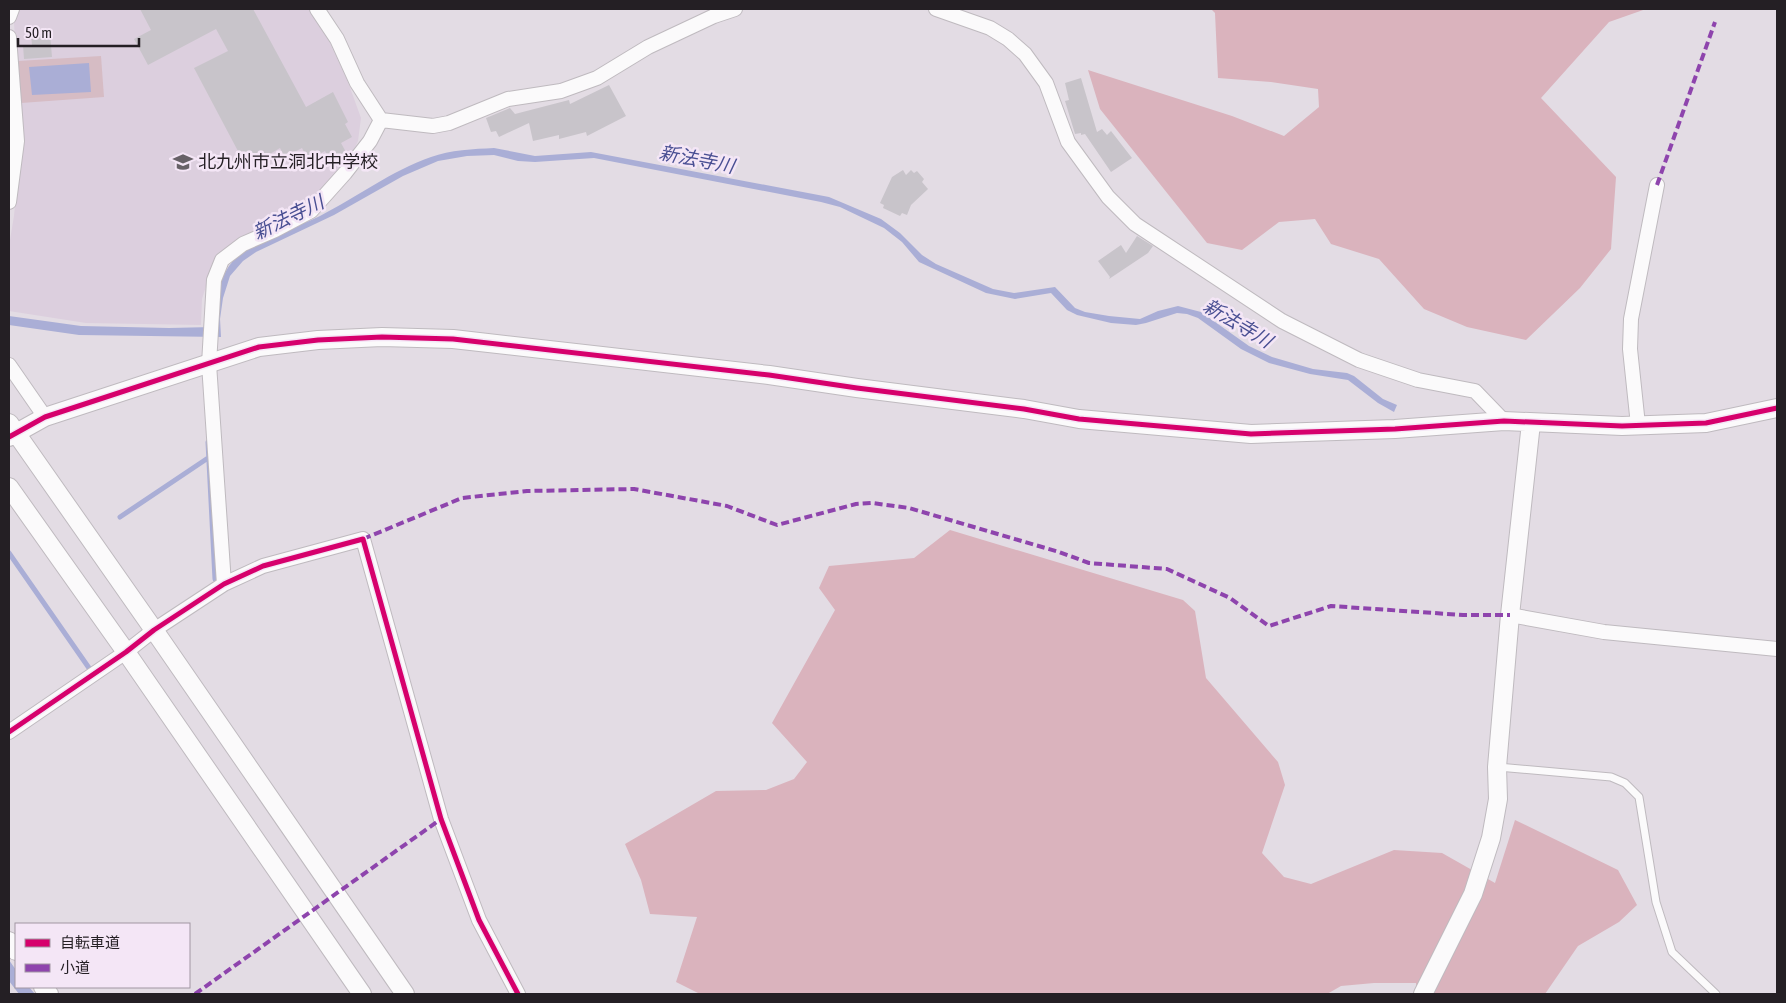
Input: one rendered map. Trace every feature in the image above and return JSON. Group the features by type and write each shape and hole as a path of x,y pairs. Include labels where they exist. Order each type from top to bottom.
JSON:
{"street":[{"path":"9,17 12,9"},
{"path":"317,9 337,39 357,84 381,120 433,126 449,123 508,99 561,91 597,78 648,47 714,16 735,9"},
{"path":"936,9 990,28 1008,39 1025,54 1046,83 1068,142 1108,198 1136,224 1282,321 1359,360 1418,380 1474,391 1504,421"},
{"path":"9,37 17,141 9,202"},
{"path":"224,584 210,364 214,280 222,260 243,244 311,211 345,173 370,140 381,120"},
{"path":"1638,426 1630,349 1631,319 1657,185"},
{"path":"405,994 154,630 11,431 46,417 259,347 318,340 382,337 453,339 769,375 1024,409 1078,419 1251,434 1310,433 1504,421 1638,426 1706,424 1777,408"},
{"path":"9,365 46,417"},
{"path":"1423,994 1473,894 1491,838 1498,798 1497,767 1510,615 1531,423"},
{"path":"9,487 126,652 362,994"},
{"path":"9,732 126,652 154,630 224,584 263,566 363,538 441,819 479,920 518,994"},
{"path":"1510,615 1604,632 1777,648"}],"lane":[{"path":"1497,767 1611,776 1624,783 1639,797 1656,902 1672,952 1716,994"}],"shaded area":[{"name":"北九州市立洞北中学校","path":"18,9 310,9 324,30 348,82 361,118 358,141 351,156 304,210 248,236 215,257 202,299 201,325 86,323 9,311 9,246 14,216 21,141 14,23"},
{"path":"1211,9 1646,9 1609,22 1541,98 1616,177 1611,249 1580,288 1526,340 1467,327 1424,309 1379,259 1331,244 1315,219 1279,222 1242,250 1207,243 1100,109 1088,70 1232,116 1284,136 1319,107 1318,89 1271,82 1218,78 1215,13"},
{"path":"101,56 104,97 21,103 18,61"},
{"path":"950,530 1183,600 1195,611 1206,678 1278,762 1285,785 1262,853 1284,877 1311,884 1394,850 1442,853 1495,883 1515,820 1618,870 1637,905 1619,922 1578,946 1545,994 1417,994 1416,983 1374,983 1341,986 1327,994 700,994 676,982 697,917 650,914 641,880 625,844 716,791 766,790 794,779 807,762 772,723 835,610 819,588 829,566 914,558"}],"water":[{"path":"89,63 91,92 32,95 29,67"},
{"path":"494,148 535,156 591,152 829,197 881,219 900,233 922,255 936,264 993,289 1014,293 1055,287 1075,308 1085,312 1109,316 1140,319 1158,311 1178,306 1201,312 1249,346 1272,357 1313,369 1347,373 1354,376 1383,399 1397,405 1394,412 1378,403 1348,380 1310,374 1269,363 1241,349 1198,318 1187,314 1177,313 1136,325 1111,323 1077,315 1067,310 1051,293 1015,299 986,293 919,262 902,242 884,228 840,207 594,158 535,162 518,161 494,155 467,156 438,161 403,176 334,215 256,252 243,261 230,276 223,298 220,319 221,337 79,335 9,325 9,316 81,326 213,327 218,291 224,274 235,259 253,246 334,209 402,169 416,163 446,153"},
{"path":"9,960 15,969 15,988 30,988 35,994 19,994 9,981"}],"building":[{"path":"140,9 253,9 306,107 333,92 348,122 345,124 352,137 341,143 347,154 331,163 325,151 308,160 302,148 285,157 280,148 251,165 243,151 239,153 194,68 228,51 216,29 148,65 134,39 151,30"},
{"path":"50,33 52,57 24,59 23,45 32,45 31,34"},
{"path":"1081,78 1097,132 1102,129 1107,135 1111,131 1132,158 1111,172 1085,134 1075,134 1065,101 1069,100 1065,83"},
{"path":"609,85 626,116 587,136 586,132 559,139 559,135 533,141 529,123 499,137 496,131 491,132 486,118 510,108 515,114 569,100 570,104"},
{"path":"903,170 906,175 911,170 914,173 917,171 924,179 922,182 928,189 911,205 907,215 902,213 900,216 883,208 884,205 880,203 892,177"},
{"path":"1137,236 1153,246 1148,253 1109,279 1110,277 1098,261 1121,245 1126,253"}],"waterway":[{"path":"208,442 215,579"},
{"path":"120,517 208,458"},
{"path":"9,553 89,668"}],"marked path":[{"path":"1657,185 1715,22"},
{"path":"363,539 462,498 527,491 634,489 727,506 777,525 856,504 872,503 909,508 1059,552 1089,563 1167,569 1230,598 1269,626 1331,606 1463,615 1510,615"},
{"path":"195,994 441,819"}],"cycle path":[{"path":"9,437 45,417 259,347 318,340 382,337 453,339 769,375 1024,409 1079,419 1251,434 1395,429 1504,421 1622,426 1706,423 1777,408"},
{"path":"9,732 126,652 154,630 224,584 263,566 363,539 441,819 479,920 518,994"}],"place":[{"name":"北九州市立洞北中学校","path":"183,162"}],"water label":[{"name":"新法寺川","path":"697,159"},
{"name":"新法寺川","path":"288,217"},
{"name":"新法寺川","path":"1238,323"}]}
